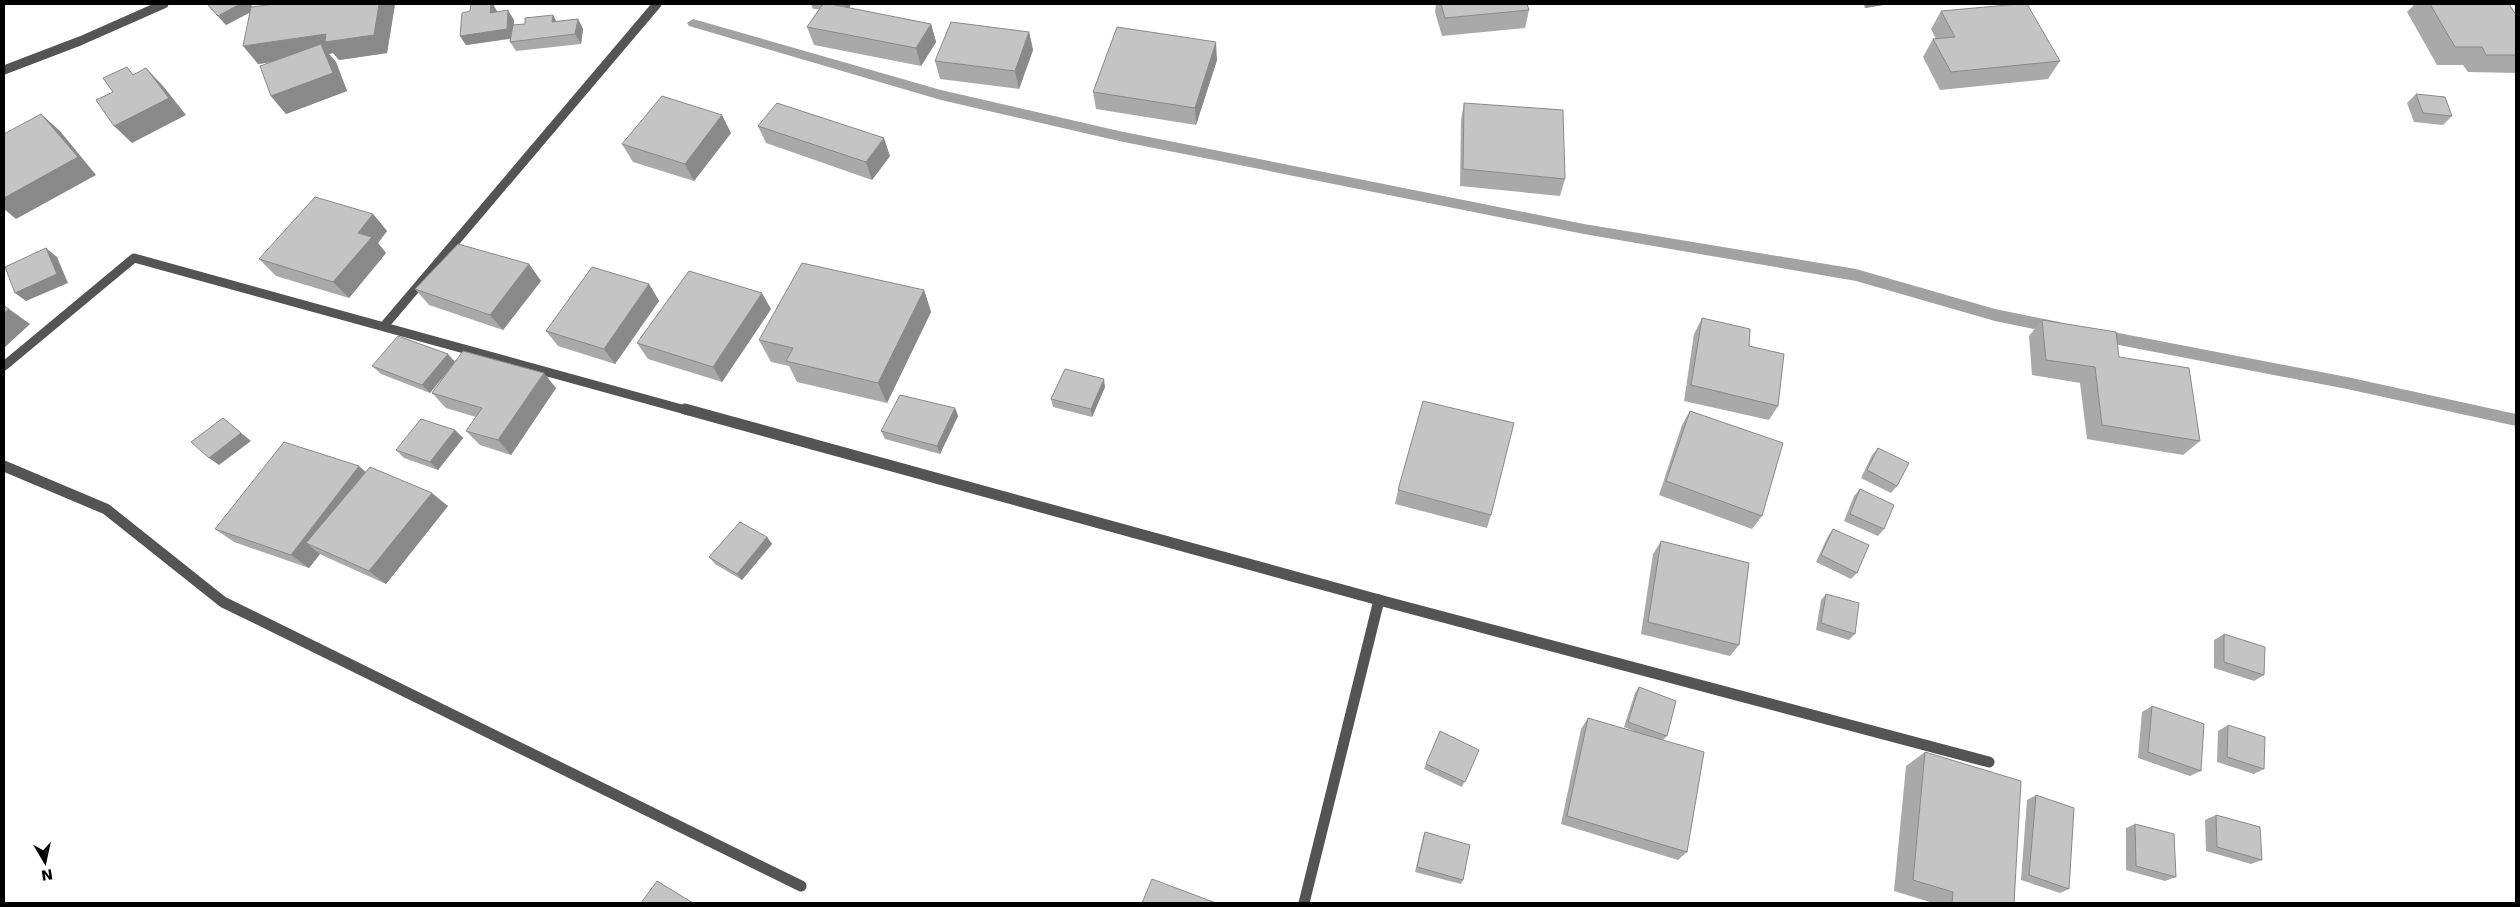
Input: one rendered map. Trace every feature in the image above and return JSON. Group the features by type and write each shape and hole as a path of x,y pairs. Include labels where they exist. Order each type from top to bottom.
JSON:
{"street":[{"path":"4,70 80,41 164,4"},
{"path":"384,326 657,4"},
{"path":"4,366 134,258 1379,600 1989,762"},
{"path":"4,466 106,509 223,602 499,736 800,886"},
{"path":"1304,903 1379,600"}],"building":[{"path":"207,4 240,4 218,16"},
{"path":"276,4 379,4 374,35 325,42 326,34 243,46 251,7"},
{"path":"471,4 491,4 490,13 508,10 507,29 460,36 462,13 470,11"},
{"path":"823,4 931,24 916,48 807,27"},
{"path":"1441,4 1527,4 1529,10 1445,18"},
{"path":"2027,4 2060,61 1951,72 1933,39 1955,37 1941,11"},
{"path":"2430,4 2509,4 2516,15 2516,55 2486,55 2482,47 2455,47"},
{"path":"553,15 552,22 578,19 575,34 510,42 513,25 525,24 525,18"},
{"path":"951,22 1029,32 1015,71 935,61"},
{"path":"1117,27 1216,42 1195,108 1093,92"},
{"path":"321,44 333,73 271,96 260,66"},
{"path":"127,67 133,75 146,68 169,98 114,126 96,100 113,92 103,78"},
{"path":"2416,94 2445,97 2452,116 2423,113"},
{"path":"662,96 722,115 685,164 622,144"},
{"path":"777,103 884,138 866,162 758,126"},
{"path":"1464,103 1563,110 1565,179 1463,169"},
{"path":"41,114 78,157 4,198 4,134"},
{"path":"315,197 373,214 358,233 372,237 333,282 259,259"},
{"path":"458,244 529,264 490,315 415,289"},
{"path":"46,248 57,274 15,293 5,267"},
{"path":"802,263 924,290 878,383 786,361 793,348 759,340"},
{"path":"592,267 649,284 604,349 546,331"},
{"path":"689,271 762,293 713,367 637,343"},
{"path":"4,306 9,309 4,313"},
{"path":"1702,318 1750,329 1749,346 1784,354 1778,406 1691,385"},
{"path":"2042,320 2116,332 2119,357 2189,368 2200,441 2102,425 2095,367 2046,360"},
{"path":"398,336 448,354 422,385 372,366"},
{"path":"463,351 544,373 498,440 466,431 482,408 432,393"},
{"path":"1065,369 1104,379 1091,409 1051,399"},
{"path":"900,395 955,408 937,446 881,431"},
{"path":"1423,401 1514,423 1491,515 1398,490"},
{"path":"1690,411 1783,443 1762,516 1666,481"},
{"path":"223,418 241,433 209,458 191,442"},
{"path":"421,419 455,430 430,462 396,450"},
{"path":"284,442 359,466 291,555 215,529"},
{"path":"1878,448 1909,463 1897,486 1867,470"},
{"path":"370,467 432,493 369,571 306,543"},
{"path":"1860,489 1894,505 1884,529 1850,514"},
{"path":"740,522 767,537 737,574 709,557"},
{"path":"1833,529 1869,545 1857,573 1821,555"},
{"path":"1661,541 1749,563 1739,645 1648,622"},
{"path":"1826,594 1859,603 1855,634 1821,623"},
{"path":"2224,634 2265,647 2264,675 2224,662"},
{"path":"1639,687 1676,701 1667,736 1628,722"},
{"path":"2152,706 2204,724 2201,771 2148,752"},
{"path":"1588,718 1704,752 1687,852 1567,816"},
{"path":"2228,725 2265,737 2264,769 2227,757"},
{"path":"1440,731 1479,750 1465,782 1426,764"},
{"path":"1925,752 2021,781 2014,903 1952,903 1953,892 1913,880"},
{"path":"2036,795 2074,808 2069,889 2029,875"},
{"path":"2216,815 2260,827 2262,860 2217,847"},
{"path":"2135,824 2174,834 2176,877 2136,866"},
{"path":"1425,832 1470,845 1463,880 1417,867"},
{"path":"1152,879 1216,903 1142,903"},
{"path":"657,881 693,903 641,903"}],"waterway":[{"path":"693,23 941,95 1119,136 1584,229 1856,275 1995,315 2059,328"},
{"path":"2098,335 2347,383 2516,420"}]}
